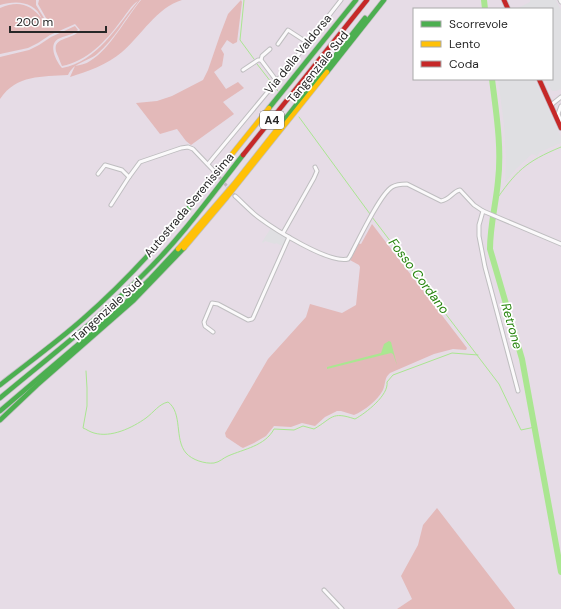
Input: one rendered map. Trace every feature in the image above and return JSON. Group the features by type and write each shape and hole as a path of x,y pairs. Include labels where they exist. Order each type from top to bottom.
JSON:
{"main road":[{"name":"Autostrada Serenissima","path":"0,385 83,319 119,285 169,233 356,0"},
{"name":"Autostrada Serenissima","path":"0,398 88,326 148,269 175,240 367,0"},
{"name":"Tangenziale Sud","path":"0,411 114,313 149,280 182,244 224,194 379,0"},
{"name":"Tangenziale Sud","path":"0,420 39,383 117,317 152,283 185,247 222,203 384,0"},
{"path":"539,80 559,120 561,128"}],"street":[{"name":"Via della Valdorsa","path":"208,164 308,43 341,0"},
{"path":"278,44 288,30 308,43"},
{"path":"243,70 258,60 261,60 262,56 270,49"},
{"path":"261,60 276,80"},
{"path":"551,105 561,97"},
{"path":"559,120 558,114 561,106"},
{"path":"111,205 140,162 181,148 188,147 193,149 214,171"},
{"path":"98,174 105,165 122,170 129,177"},
{"path":"283,233 314,178 317,171 315,167"},
{"path":"235,196 257,216 289,237 321,254 344,260 348,259 350,256 373,212 391,187 401,184 413,187 441,201 447,199 457,190 460,190 474,205 483,211 561,244"},
{"path":"483,211 479,225 479,236 518,391"},
{"path":"213,332 207,328 204,322 212,304 218,304 248,320 253,318 289,237"},
{"path":"324,590 342,609"}],"shaded area":[{"path":"0,0 36,0 36,5 44,18 42,19 39,13 30,5 18,2 0,5"},
{"path":"39,0 140,0 103,48 93,57 74,67 68,75 31,78 22,81 14,85 0,99 0,57 29,50 51,37 75,26 78,30 58,39 55,42 53,49 55,57 62,68 75,64 96,51 105,42 138,1 102,43 80,60 62,66 56,48 59,41 72,36 80,30 75,24 50,35 28,48 0,54 0,8 13,4 24,5 29,7 45,20 46,18 38,4"},
{"path":"141,0 182,0 164,9 157,15 116,57 97,67 70,77 75,66 88,62 104,49"},
{"path":"241,0 237,42 233,44 227,40 221,49 224,54 222,66 214,72 226,89 238,82 244,88 223,102 234,114 191,145 177,129 160,134 136,103 157,101 172,96 203,80 228,14"},
{"path":"530,0 556,0 561,10 561,89 556,91 552,91 546,80 553,80 553,8 518,8 530,2"},
{"path":"498,80 534,80 561,137 561,143 540,152 537,156 532,154 515,170 505,183 506,159 504,125"},
{"path":"372,224 467,348 466,350 453,349 434,354 390,373 378,398 366,408 354,415 337,411 325,417 315,426 302,423 291,427 274,426 266,436 243,448 241,447 226,437 225,433 268,359 306,317 310,304 342,313 356,305 360,267 348,259 357,243 361,244"},
{"path":"271,228 288,237 284,247 276,243 265,241 263,243 262,242"},
{"path":"389,341 391,342 397,365 393,354 391,353 327,369 327,367 381,353 384,344"},
{"path":"437,508 515,609 397,609 412,599 401,576 418,545 423,525"}],"waterway":[{"name":"Fosso Cordano","path":"244,0 240,40 254,59"},
{"name":"Retrone","path":"484,0 485,8"},
{"name":"Fosso Cordano","path":"257,64 271,82"},
{"name":"Retrone","path":"492,80 498,130 499,168 490,249 522,359 561,572"},
{"name":"Fosso Cordano","path":"275,87 278,91"},
{"name":"Fosso Cordano","path":"299,117 370,214"},
{"path":"494,203 515,175 522,169 538,158 561,147"},
{"name":"Fosso Cordano","path":"372,217 499,384 521,430 535,427"},
{"path":"86,371 87,406 83,428 93,433 101,434 121,431 140,422 149,416 159,406 168,402 173,407 177,419 180,441 186,453 195,460 214,463 260,443 270,435 274,429 294,430 303,426 314,429 336,416 355,419 365,413 381,398 387,387 387,382 393,375 452,353 478,355"}],"tunnel":[{"path":"216,173 235,196"}],"traffic: fast":[{"path":"269,108 356,0"},
{"path":"327,72 384,0"},
{"path":"282,123 365,18"},
{"path":"0,398 90,323 142,276 182,232 243,155"},
{"path":"0,385 63,336 98,306 140,264 192,204"},
{"path":"0,420 37,385 134,300 184,248"},
{"path":"0,411 114,314 178,249"}],"traffic: slow":[{"path":"184,248 227,197 327,72"},
{"path":"192,204 269,108"},
{"path":"178,249 234,184 282,123"}],"traffic: jam":[{"path":"243,155 367,0"},
{"path":"504,0 508,8"},
{"path":"539,80 561,128"}]}
